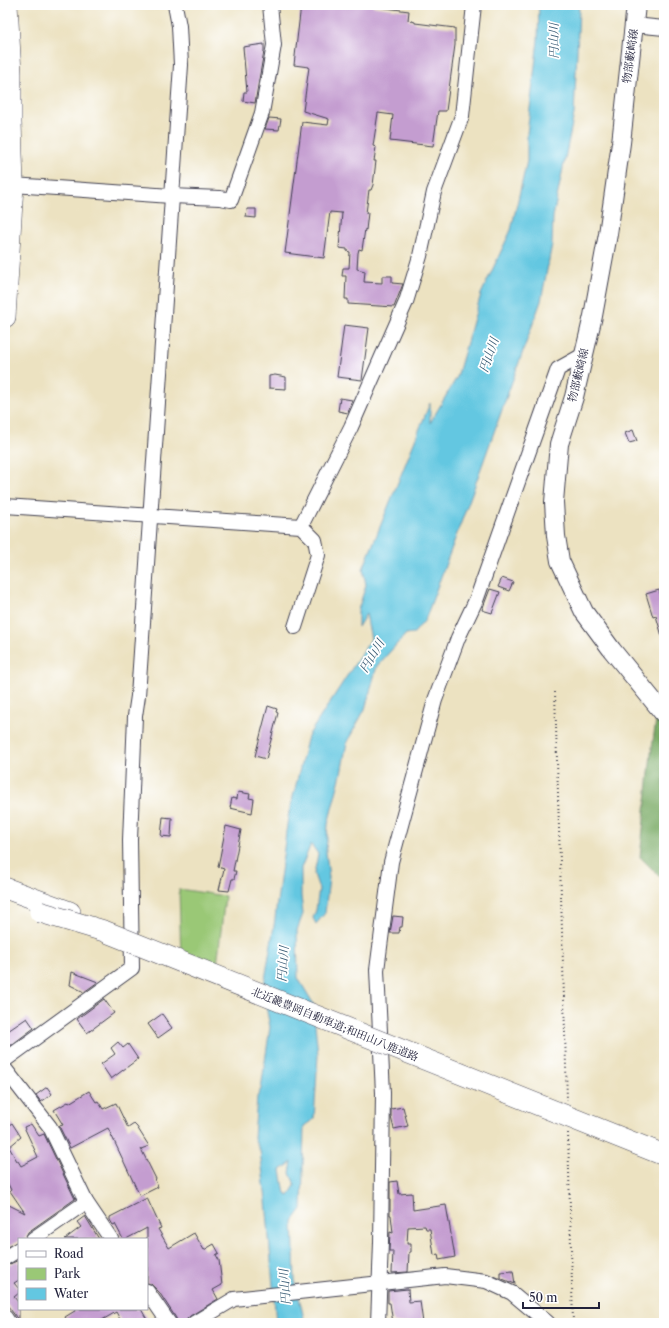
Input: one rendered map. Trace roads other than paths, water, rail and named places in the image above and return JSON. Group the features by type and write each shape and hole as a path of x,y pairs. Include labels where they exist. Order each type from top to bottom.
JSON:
{"highway":[{"path":"5,317 7,254 14,185 8,5"},
{"path":"5,888 75,914 104,931"},
{"name":"北近畿豊岡自動車道;和田山八鹿道路","path":"5,898 40,912 104,931 664,1155"}],"main road":[{"name":"物部藪崎線","path":"636,5 608,234 593,316 574,397 559,444 554,502 556,536 560,561 584,612 612,650 664,714"}],"street":[{"path":"5,1060 132,968 130,840 135,716 181,65 179,26 175,5"},
{"path":"14,185 220,198 231,200 262,113 274,45 270,5"},
{"path":"301,526 351,427 406,302 420,256 434,192 462,116 474,5"},
{"path":"634,25 664,28"},
{"path":"378,1323 373,1284 383,1093 376,970 391,862 435,700 458,638 477,598 558,369 583,355"},
{"path":"5,506 301,526 315,540 318,555 295,627"},
{"path":"5,1069 50,1127 86,1202 110,1238"},
{"path":"34,1238 86,1202"},
{"path":"5,1258 18,1250"},
{"path":"194,1323 234,1299 445,1276 486,1281 512,1293 548,1323"},
{"path":"148,1293 168,1323"},
{"path":"525,1304 528,1323"},
{"path":"5,1317 9,1323"}],"water":[{"name":"円山川","path":"539,5 578,5 574,114 553,217 552,244 541,301 425,620 414,633 406,634 377,666 365,709 347,742 341,774 328,824 326,852 329,878 325,913 316,924 313,918 316,910 319,889 314,874 318,854 311,844 301,868 301,896 303,914 297,930 298,978 313,1003 318,1055 314,1119 304,1126 302,1209 293,1221 295,1280 305,1323 276,1323 266,1200 260,1151 254,1138 257,1097 261,1089 270,1027 263,991 274,926 288,817 308,736 371,639 366,614 358,627 358,610 366,585 363,569 430,403 430,423 457,377 481,294 511,230 527,161 527,134 538,40","holes":["292,1162 290,1173 295,1185 289,1196 285,1194 281,1170"]}]}
